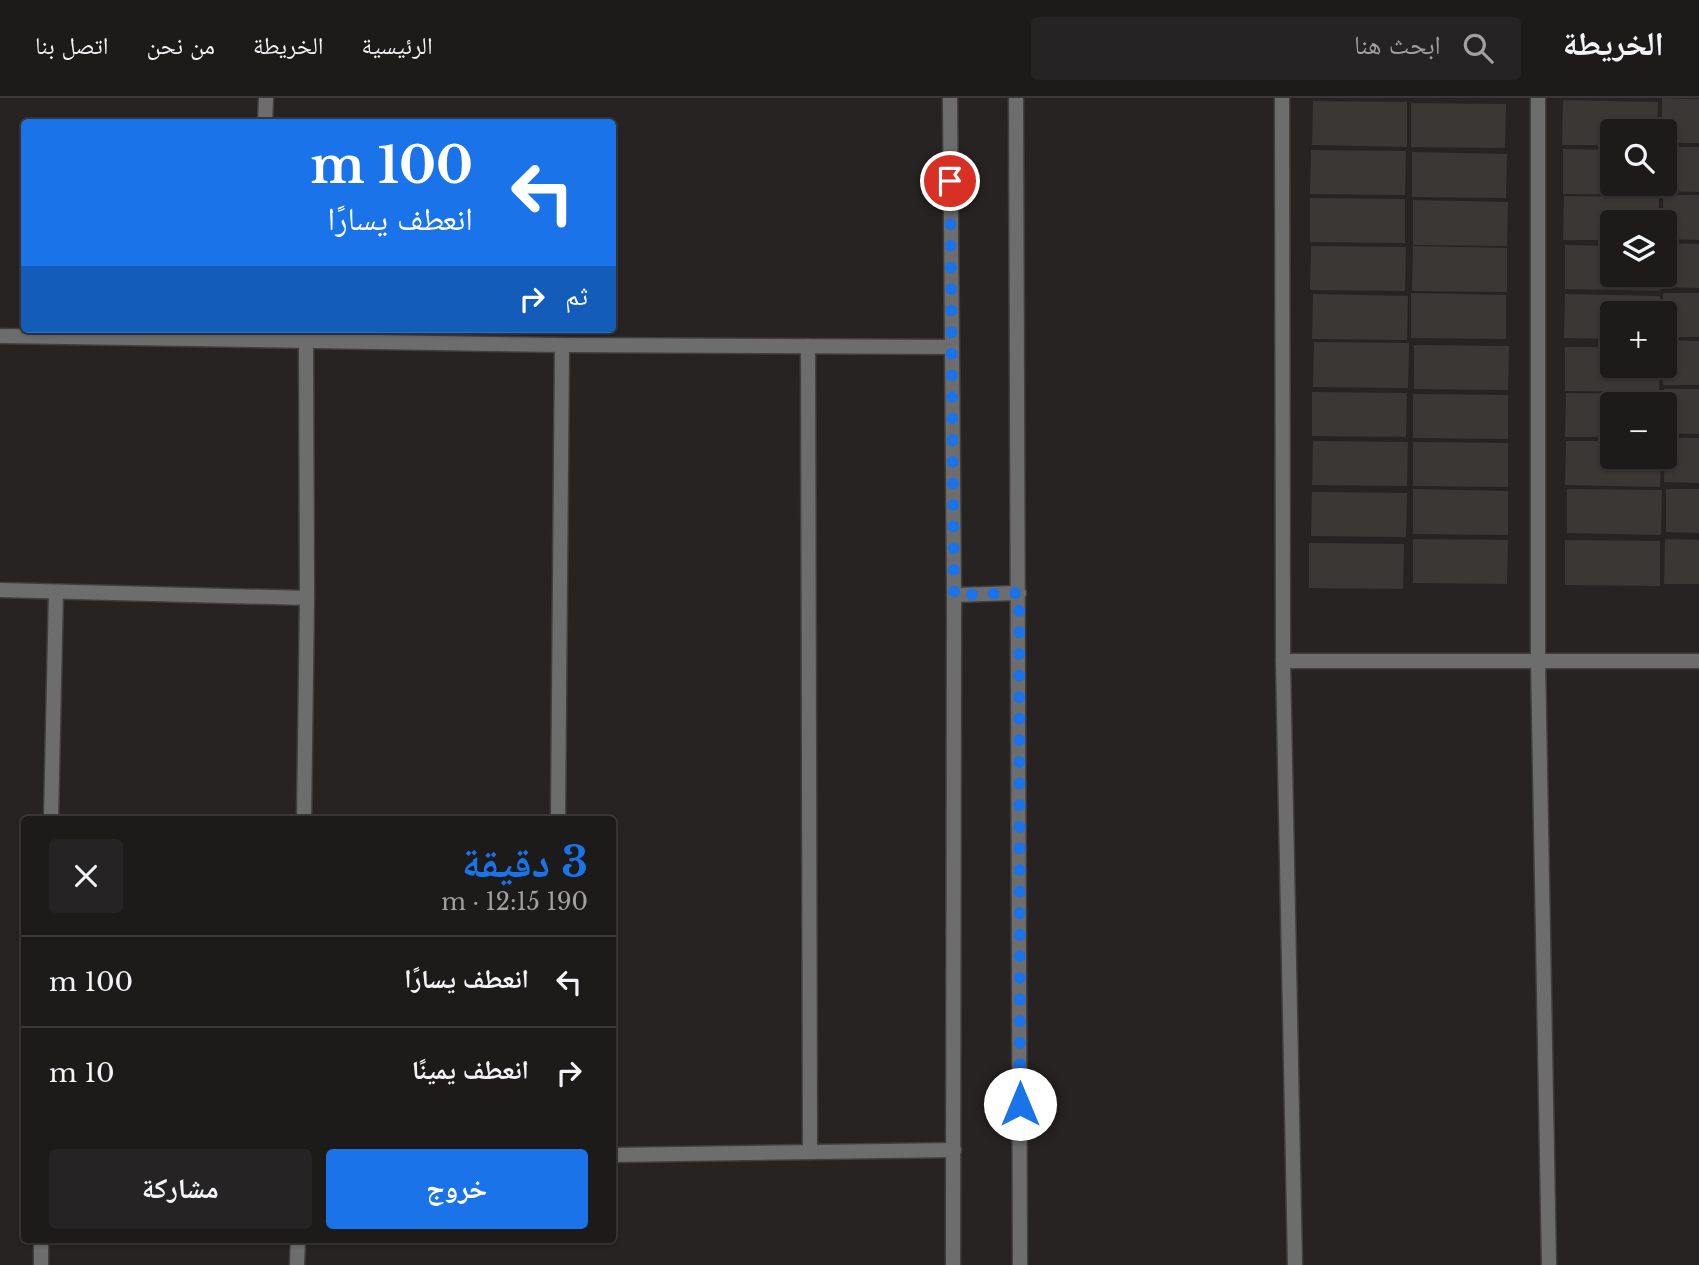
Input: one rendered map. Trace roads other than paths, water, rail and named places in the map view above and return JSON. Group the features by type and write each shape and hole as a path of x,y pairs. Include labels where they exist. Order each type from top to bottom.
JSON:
{"street":[{"path":"265,98 265,119"},
{"path":"950,98 954,595 953,1265"},
{"path":"1016,98 1020,1265"},
{"path":"1282,98 1283,661 1295,1265"},
{"path":"1538,98 1538,660 1549,1265"},
{"path":"0,336 261,334 306,341 951,347"},
{"path":"304,816 306,341"},
{"path":"558,816 562,345"},
{"path":"808,346 810,1152"},
{"path":"0,590 307,598"},
{"path":"51,816 56,592"},
{"path":"954,595 1019,593"},
{"path":"1283,661 1699,661"},
{"path":"616,1155 954,1150"},
{"path":"41,1243 41,1265"},
{"path":"297,1265 298,1243"}]}
